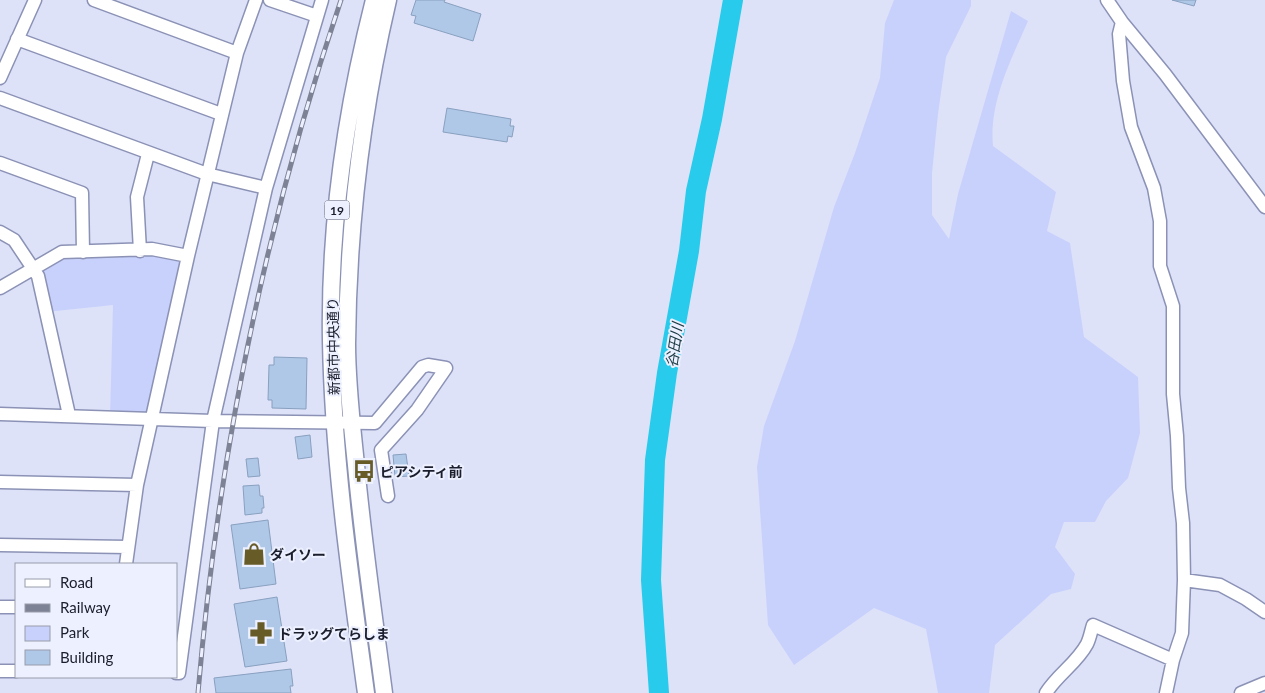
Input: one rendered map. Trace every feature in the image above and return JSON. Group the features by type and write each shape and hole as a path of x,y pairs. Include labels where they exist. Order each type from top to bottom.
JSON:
{"main road":[{"name":"新都市中央通り","path":"366,693 351,584 335,423 331,301 337,204 354,92 364,37 374,0"},
{"name":"新都市中央通り","path":"384,693 364,546 351,423 347,345 353,205 367,95 388,0"}],"street":[{"path":"0,78 35,0"},
{"path":"94,0 237,53"},
{"path":"126,563 137,485 188,256 237,53 256,0"},
{"path":"270,0 316,16"},
{"path":"178,673 213,421 266,188 322,0"},
{"path":"1107,0 1265,207"},
{"path":"1122,22 1119,34 1123,81 1131,127 1154,188 1160,221 1160,266 1172,306 1173,394 1183,523 1184,580 1182,633 1173,660 1166,693"},
{"path":"17,39 221,114"},
{"path":"0,98 148,154 207,174 266,188"},
{"path":"140,251 137,197 148,154"},
{"path":"0,163 82,193 83,252"},
{"path":"0,232 14,240 38,276 69,415"},
{"path":"0,288 62,252 140,251 152,249 188,256"},
{"path":"0,414 213,421 376,423 422,367 428,365 446,368 417,410 381,450 388,496"},
{"path":"0,482 137,485"},
{"path":"0,544 128,547"},
{"path":"1184,580 1220,586 1246,599 1265,612"},
{"path":"0,607 15,607"},
{"path":"1046,693 1053,681 1072,663 1086,645 1094,625 1173,660"},
{"path":"0,671 15,672"},
{"path":"1241,693 1265,684"}],"green space":[{"path":"894,0 971,0 971,6 946,57 932,173 932,215 949,239 958,194 1011,11 1028,21 1008,66 998,97 994,113 993,146 1056,192 1047,231 1070,243 1084,337 1138,377 1140,433 1128,478 1106,501 1095,522 1064,522 1055,547 1075,574 1071,589 1051,594 995,645 989,693 938,693 926,629 874,608 794,665 768,625 757,467 764,426 795,341 834,207 855,153 880,78 885,23"},
{"path":"62,252 188,256 152,419 110,417 113,305 46,312 33,268"}],"building":[{"path":"416,0 445,0 444,2 481,14 473,41 414,23 416,16 411,15"},
{"path":"1172,0 1196,0 1194,6"},
{"path":"447,108 511,119 510,126 514,126 512,137 508,136 507,142 443,132"},
{"path":"274,357 307,358 306,409 272,408 272,400 268,400 269,365 274,365"},
{"path":"310,435 312,457 298,459 295,437"},
{"path":"406,454 409,476 395,477 393,455"},
{"path":"258,458 260,476 248,477 246,459"},
{"path":"259,485 260,496 263,496 264,508 262,508 262,513 245,515 243,486"},
{"name":"ダイソー","path":"268,520 276,584 240,589 231,525"},
{"name":"ドラッグてらしま","path":"277,597 287,661 245,667 234,604"},
{"path":"291,669 293,686 290,686 291,693 216,693 214,678"}],"waterway":[{"name":"谷田川","path":"659,693 651,580 655,460 667,373 689,251 696,191 712,119 733,0"}],"railway":[{"path":"198,693 218,517 248,342 289,170 341,0"}],"place":[{"name":"ピアシティ前","path":"364,471"},
{"name":"ダイソー","path":"254,554"},
{"name":"ドラッグてらしま","path":"261,633"}]}
